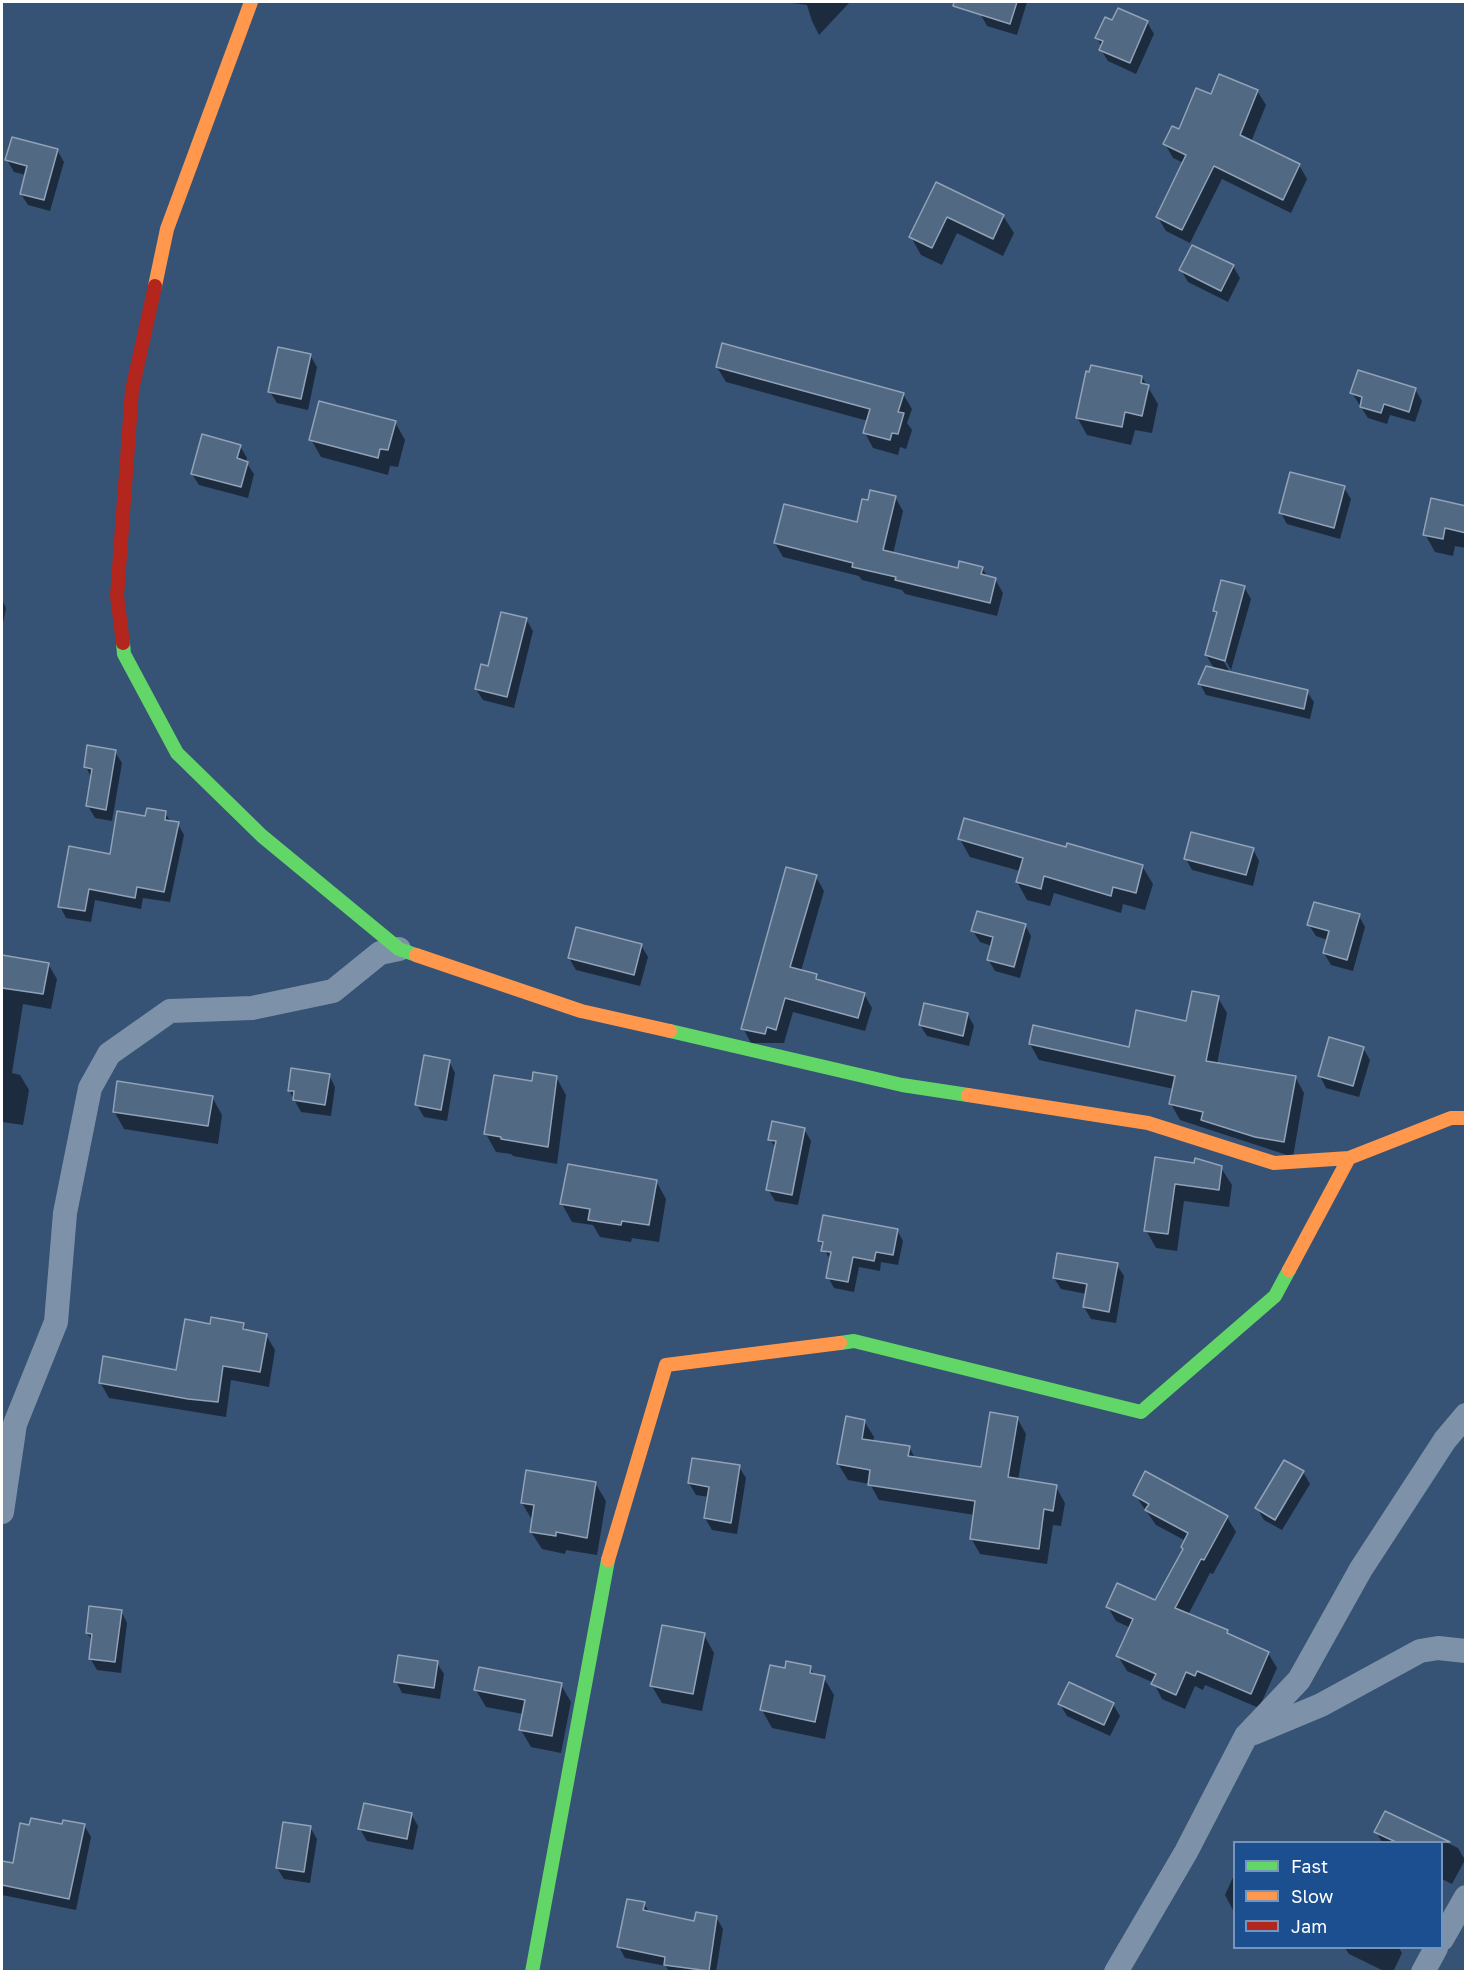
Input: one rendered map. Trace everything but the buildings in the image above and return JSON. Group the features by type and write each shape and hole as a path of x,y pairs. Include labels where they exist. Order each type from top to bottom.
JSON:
{"street":[{"path":"250,2 167,229 132,390 117,596 124,654 177,753 262,836 399,949 581,1011 902,1085 1148,1123 1274,1163 1349,1158 1451,1118 1466,1118"},
{"path":"2,1512 8,1424 56,1322 67,1202 90,1088 109,1054 170,1011 252,1008 333,991 380,953 399,949"},
{"path":"532,1971 610,1551 666,1365 854,1341 1141,1412 1275,1296 1349,1158"},
{"path":"1116,1971 1186,1852 1246,1736 1299,1680 1361,1569 1444,1440 1466,1415"},
{"path":"1246,1736 1321,1705 1420,1651 1438,1648 1466,1651"},
{"path":"1443,1937 1466,1897"},
{"path":"1423,1971 1435,1949"}],"traffic: fast":[{"path":"123,643 124,654 177,753 262,836 399,949 416,955"},
{"path":"670,1031 902,1085 968,1095"},
{"path":"840,1343 854,1341 1141,1412 1275,1296 1289,1270"},
{"path":"532,1972 608,1560"}],"traffic: slow":[{"path":"155,286 167,229 251,2"},
{"path":"416,955 581,1011 670,1031"},
{"path":"968,1095 1148,1123 1274,1163 1349,1158 1451,1118 1466,1118"},
{"path":"1289,1270 1349,1158"},
{"path":"608,1560 666,1365 840,1343"}],"traffic: jam":[{"path":"123,643 117,596 132,390 155,286"}]}
